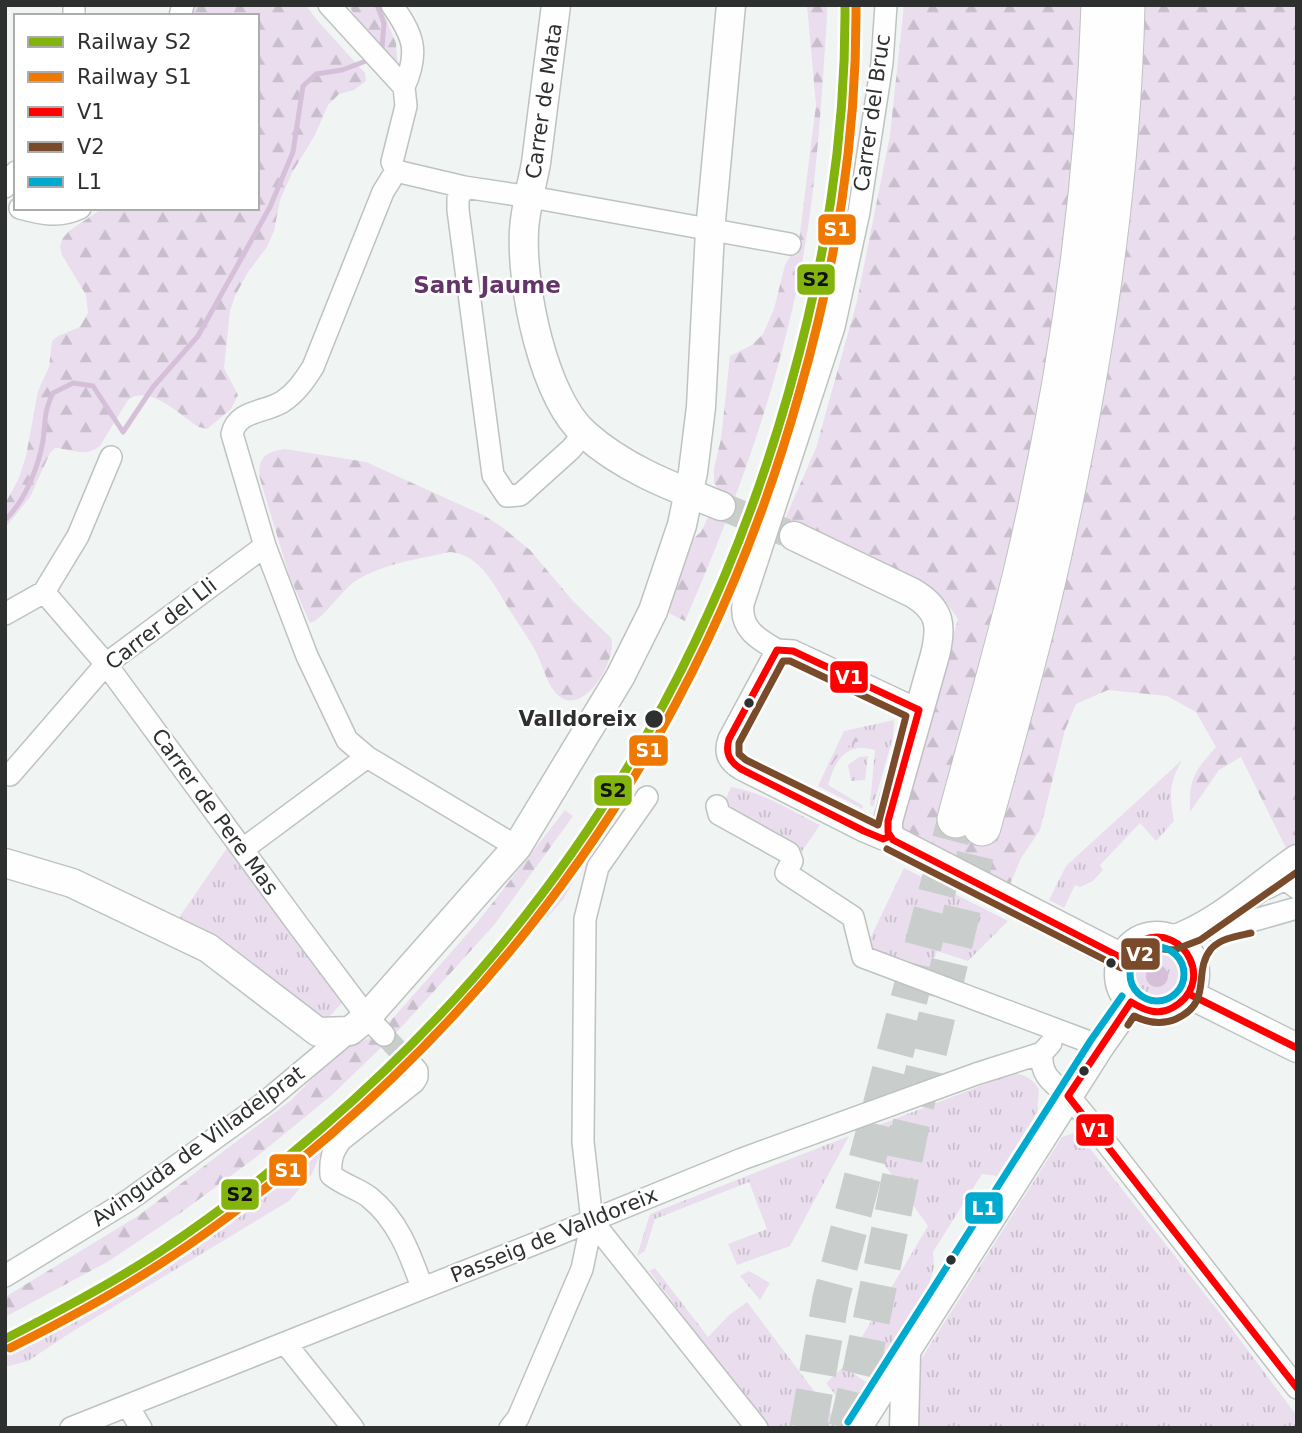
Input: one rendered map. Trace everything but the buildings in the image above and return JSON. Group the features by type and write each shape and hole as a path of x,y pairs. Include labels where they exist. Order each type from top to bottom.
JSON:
{"highway":[{"path":"1100,5 1098,60 1080,250 1066,349 1046,461 969,823 1056,542 1088,383 1101,301 1121,125 1126,5"}],"street":[{"path":"329,5 404,87"},
{"path":"392,5 412,39 411,63 404,87 406,106 392,162 396,171 464,187 790,244"},
{"name":"Carrer de Mata","path":"556,5 524,239 528,290 536,330 558,398 584,433 611,454 641,472 721,506"},
{"name":"Avinguda de Villadelprat","path":"5,1276 129,1200 367,1028 517,847 620,677 653,611 690,493 701,407 710,231 731,5"},
{"name":"Carrer del Bruc","path":"777,650 747,628 742,613 743,604 834,327 859,212 882,63 886,5"},
{"path":"396,171 383,192 313,368 304,382 284,401 244,416 234,425 232,434 265,546 307,656 347,740 367,757 517,847"},
{"path":"464,187 458,199 458,210 493,475 498,486 507,496 520,495 584,433"},
{"path":"28,210 53,215 67,215 76,210"},
{"path":"5,614 44,592 78,536 111,457"},
{"path":"794,536 913,593 931,607 938,620 939,636 891,809 887,827 890,836 900,845 1122,958"},
{"name":"Carrer del Lli","path":"10,775 106,664 265,546"},
{"name":"Carrer de Pere Mas","path":"44,592 106,664 243,849 367,1028"},
{"path":"890,836 883,839 864,831 741,769 728,757 726,751 729,739 777,650 793,651 919,710"},
{"path":"243,849 367,757"},
{"path":"510,1428 518,1418 582,1269 592,1221 583,1142 585,919 598,867 647,797"},
{"path":"717,806 719,814 789,853 792,861 786,873 853,917 863,957 1100,1046"},
{"path":"5,863 72,883 208,948 318,1032 367,1028"},
{"path":"1295,875 1216,931 1201,945 1193,960 1194,983 1182,1003 1161,1012 1149,1012 1131,1002 1123,991 1119,979 1122,958 1130,947 1140,940 1150,937 1172,940 1183,937 1207,924 1248,893 1295,875"},
{"path":"1216,931 1297,908"},
{"path":"1172,940 1187,951 1193,960"},
{"path":"1189,994 1297,1048"},
{"path":"857,1428 1100,1046 1131,1002"},
{"name":"Passeig de Valldoreix","path":"72,1428 742,1159 1042,1053 1049,1045 1071,1034"},
{"path":"1042,1053 1042,1070 1049,1081 1068,1096 1090,1122 1297,1388"},
{"path":"410,1063 417,1071 414,1083 341,1140 333,1150 330,1163 331,1175 340,1183 368,1196 385,1213 405,1242 422,1287"},
{"path":"592,1221 757,1428"},
{"path":"285,1343 353,1428"},
{"path":"904,1428 906,1349"},
{"path":"880,1392 895,1428"},
{"path":"128,1406 142,1428"}],"green space":[{"path":"194,5 306,5 365,73 366,81 354,90 339,94 328,105 280,200 274,231 267,247 248,272 235,296 230,311 224,368 238,395 231,409 207,429 199,427 155,398 137,396 128,400 100,446 89,452 55,448 50,453 30,497 5,528 5,504 19,478 26,456 38,391 49,367 52,341 80,327 88,313 86,295 62,255 60,246 63,238 100,210 259,210 259,14 192,14"},
{"path":"348,5 380,5 396,43 398,71 368,35"},
{"path":"807,5 827,5 827,18 814,181 799,278 765,410 720,537 685,621 670,614 668,607 683,547 701,532 720,492 714,483 714,468 721,439 730,356 752,345 763,334 774,309 785,265 799,241 816,105"},
{"path":"904,5 1297,5 1297,845 1288,852 1241,757 1219,770 1190,812 1194,776 1216,747 1196,712 1167,696 1108,690 1076,704 1065,730 1040,830 1021,858 1008,889 912,839 902,829 900,817 958,619 945,601 784,521 816,448 857,301 890,135"},
{"path":"285,449 366,462 483,515 502,527 530,550 573,601 611,638 609,658 597,682 579,699 569,700 559,696 549,682 531,642 492,581 478,565 461,554 450,552 402,562 368,574 351,585 321,616 310,623 289,575 260,479 260,466 264,457"},
{"path":"894,720 893,737 873,807 870,805 875,750 857,748 849,751 839,760 828,785 862,805 863,809 818,786 844,731"},
{"path":"859,731 863,735 859,741 841,752 829,770 828,764 843,739"},
{"path":"868,756 865,780 851,781 848,765 859,757"},
{"path":"1182,760 1171,789 1174,821 1156,841 1140,823 1100,865 1103,870 1093,881 1080,887 1075,885 1064,908 1049,900 1066,866"},
{"path":"731,787 766,798 820,825 798,857 722,807"},
{"path":"565,810 573,816 494,925 396,1033 332,1095 255,1158 179,1214 109,1261 5,1317 5,1297 138,1216 290,1101 341,1050 374,1036 476,924"},
{"path":"227,848 342,1003 328,1018 317,1013 222,943 178,919"},
{"path":"574,858 583,864 563,900 406,1072 318,1159 312,1174 289,1201 28,1361 5,1367 5,1347 70,1313 174,1248 266,1182 352,1110 433,1032 471,990 525,926"},
{"path":"904,868 1008,921 968,961 937,951 931,968 866,947"},
{"path":"1158,951 1176,958 1183,976 1176,994 1158,1001 1140,994 1133,976 1140,958"},
{"path":"1014,1073 1028,1078 1039,1089 1037,1113 997,1176 982,1174 933,1252 934,1267 927,1291 880,1365 856,1347 928,1226 861,1132"},
{"path":"1077,1132 1223,1317 1297,1416 1297,1428 916,1428 918,1364 1062,1137"},
{"path":"849,1136 790,1246 737,1265 728,1244 767,1229 749,1182 655,1219 645,1251 637,1256 650,1214"},
{"path":"655,1268 708,1337 729,1315 747,1302 842,1428 768,1428 649,1271"},
{"path":"749,1271 770,1283 760,1300 740,1276"},
{"path":"843,1367 868,1383 863,1392 866,1397 854,1419 826,1383"}],"shaded area":[{"path":"1157,965 1165,968 1168,976 1165,984 1157,987 1149,984 1146,976 1149,968"}],"waterway":[{"path":"377,5 384,23 382,48"},
{"path":"5,520 19,503 34,473 43,441 46,412 53,393 73,383 93,386 123,432 153,387 198,336 270,207 293,152 303,86 316,74 342,70 366,61"}],"tunnel":[{"path":"721,506 794,536"},
{"path":"808,1428 831,1298 956,819"},
{"path":"847,1428 911,1125 982,827"},
{"path":"384,1035 410,1063"}],"rail line":[{"name":"S2","path":"5,1339 102,1287 158,1253 243,1193 323,1127 405,1050 481,969 549,884 611,794 666,700 714,601 755,498 789,391 813,295 831,200 842,103 845,5"},
{"name":"S1","path":"10,1348 107,1296 185,1247 249,1201 330,1135 413,1058 489,976 558,890 620,799 675,704 723,605 765,502 799,394 824,298 842,201 853,104 856,5"}],"transit line":[{"name":"V1","path":"890,836 883,839 864,831 741,769 731,760 727,748 729,739 777,650 793,651 919,710 888,821 888,832 893,840 1122,958 1140,941 1158,937 1171,940 1182,948 1190,959 1192,985 1185,997 1172,1008 1162,1012 1146,1010 1131,1002 1068,1096 1297,1388"},
{"name":"V2","path":"783,661 790,661 906,716 878,825 746,760 739,754 739,743 783,661"},
{"name":"V2","path":"887,849 1121,968 1128,966 1145,950 1174,950 1200,940 1297,872"},
{"name":"V2","path":"1128,1025 1134,1016 1160,1023 1171,1021 1188,1012 1199,995 1203,967 1211,949 1225,940 1251,933"},
{"name":"L1","path":"1157,947 1176,955 1184,974 1176,993 1157,1001 1138,993 1130,974 1138,955 1157,947"},
{"name":"V1","path":"1189,994 1297,1048"},
{"name":"L1","path":"848,1422 1091,1040 1122,996"}],"place":[{"name":"Valldoreix","path":"654,719"}],"district":[{"name":"Sant Jaume","path":"487,285"}]}
